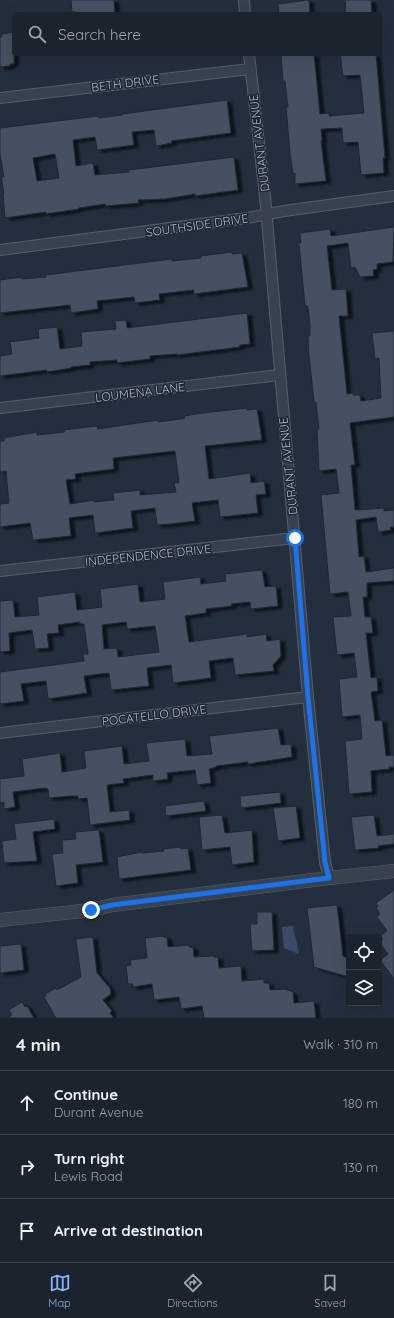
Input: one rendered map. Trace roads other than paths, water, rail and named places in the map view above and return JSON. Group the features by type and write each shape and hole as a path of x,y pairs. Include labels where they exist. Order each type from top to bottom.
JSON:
{"street":[{"path":"244,0 245,12"},
{"name":"DURANT AVENUE","path":"248,56 266,215 308,697 325,862 329,878"},
{"name":"BETH DRIVE","path":"0,98 250,69"},
{"name":"SOUTHSIDE DRIVE","path":"0,250 247,218 394,196"},
{"name":"LOUMENA LANE","path":"0,408 279,375"},
{"name":"INDEPENDENCE DRIVE","path":"0,571 295,538"},
{"name":"POCATELLO DRIVE","path":"0,733 308,697"},
{"path":"0,920 91,910 112,905 394,871"}],"water":[{"path":"293,926 299,954 284,948 282,927"}]}
